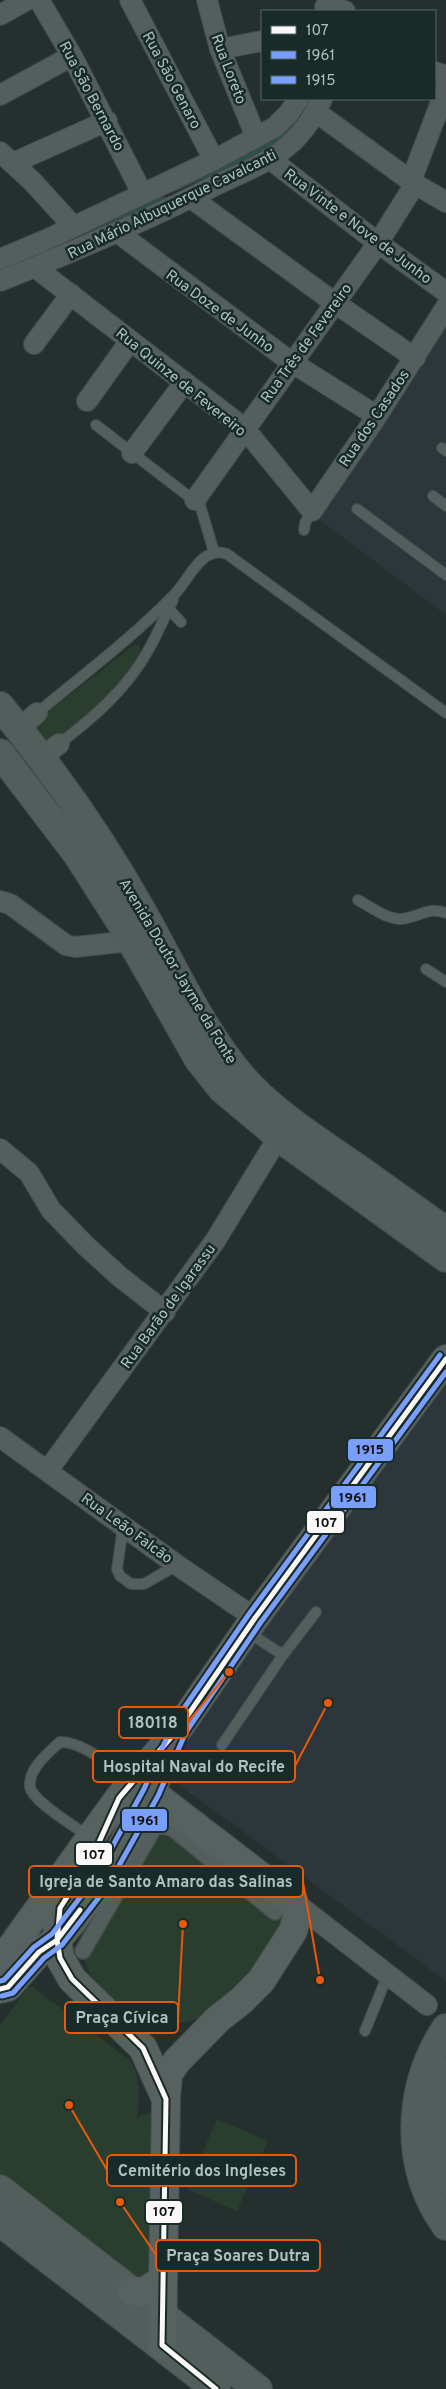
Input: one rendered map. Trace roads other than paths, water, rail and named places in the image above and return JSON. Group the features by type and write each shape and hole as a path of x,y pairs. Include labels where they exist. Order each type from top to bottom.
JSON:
{"main road":[{"name":"Avenida Doutor Jayme da Fonte","path":"0,706 28,721 51,750 106,851 194,1004 220,1047 242,1076 263,1098 302,1129 446,1231"},
{"name":"Avenida Doutor Jayme da Fonte","path":"0,753 78,854 131,941 199,1060 222,1089 279,1136 446,1258"},
{"path":"166,2099 143,2048 72,1979 60,1958 57,1940 60,1908 134,1791 251,1624 446,1359"},
{"path":"0,1989 8,1987 12,1966 90,1838 134,1791"},
{"path":"134,1791 285,1907 296,1918 293,1931 261,1981 204,2032 177,2061 168,2074 162,2346"},
{"path":"12,1966 57,1940"},
{"path":"12,1966 44,1966 72,1979"},
{"path":"446,2028 432,2049 419,2085 414,2128 419,2168 428,2194 446,2226"},
{"path":"446,2072 440,2086 434,2124 439,2159 446,2184"},
{"path":"0,2189 258,2389"},
{"path":"0,2222 216,2389"},
{"path":"131,2291 144,2292 163,2279"}],"street":[{"path":"0,15 27,0"},
{"name":"Rua São Bernardo","path":"39,0 72,56 142,193"},
{"name":"Rua São Genaro","path":"130,0 214,160"},
{"name":"Rua Loreto","path":"208,0 220,49 256,137"},
{"path":"325,6 342,10"},
{"path":"220,49 261,41"},
{"path":"0,95 72,56"},
{"name":"Rua Três de Fevereiro","path":"195,500 244,428 378,243 413,183 442,114 446,89"},
{"name":"Rua Mário Albuquerque Cavalcanti","path":"0,259 48,239 72,225 214,160 275,127 288,114 297,100"},
{"path":"319,105 413,183 446,202"},
{"name":"Rua Mário Albuquerque Cavalcanti","path":"0,281 36,268 117,232 270,159 296,139 319,105"},
{"path":"72,225 6,157 107,122"},
{"name":"Rua Vinte e Nove de Junho","path":"270,159 378,243 446,292"},
{"path":"162,184 182,202 415,358"},
{"name":"Rua Doze de Junho","path":"117,232 291,362 377,416"},
{"path":"48,239 58,258"},
{"name":"Rua Quinze de Fevereiro","path":"36,268 244,428 312,511"},
{"path":"34,344 71,294"},
{"name":"Rua dos Casados","path":"312,511 377,416 446,307"},
{"path":"87,400 130,341"},
{"path":"132,453 184,382"},
{"path":"0,901 10,904 66,945 75,947 131,941"},
{"name":"Rua Barão de Igarassu","path":"48,1470 215,1241 279,1136"},
{"path":"0,1149 28,1173 51,1210 86,1246 118,1276 165,1312"},
{"name":"Rua Leão Falcão","path":"0,1438 48,1470 177,1565 251,1624"},
{"path":"83,1951 154,1828 161,1826 172,1828 285,1907 388,1974 427,2005"}],"lane":[{"path":"96,426 200,505 214,552"},
{"path":"433,496 446,506"},
{"path":"357,509 446,575"},
{"name":"Rua dos Casados","path":"304,530 305,523 312,511"},
{"path":"51,750 98,714 126,683 149,650 167,606 175,594 204,558 214,552 227,554 446,713"},
{"path":"167,606 181,622"},
{"path":"28,721 167,606"},
{"path":"358,900 395,918 402,919 430,910 446,913"},
{"path":"426,969 446,982"},
{"path":"124,1527 116,1569 120,1576 131,1584 144,1584 177,1565"},
{"path":"222,1745 283,1655 316,1612"},
{"path":"251,1624 283,1655"},
{"path":"90,1838 48,1808 33,1794 30,1786 33,1773 46,1754 60,1742 69,1742 79,1746 134,1791"},
{"path":"365,2031 388,1974"}],"place":[{"name":"180118","path":"229,1672"},
{"name":"Hospital Naval do Recife","path":"328,1703"},
{"name":"Praça Cívica","path":"183,1924"},
{"name":"Igreja de Santo Amaro das Salinas","path":"320,1980"},
{"name":"Cemitério dos Ingleses","path":"69,2105"},
{"name":"Praça Soares Dutra","path":"120,2202"}]}
